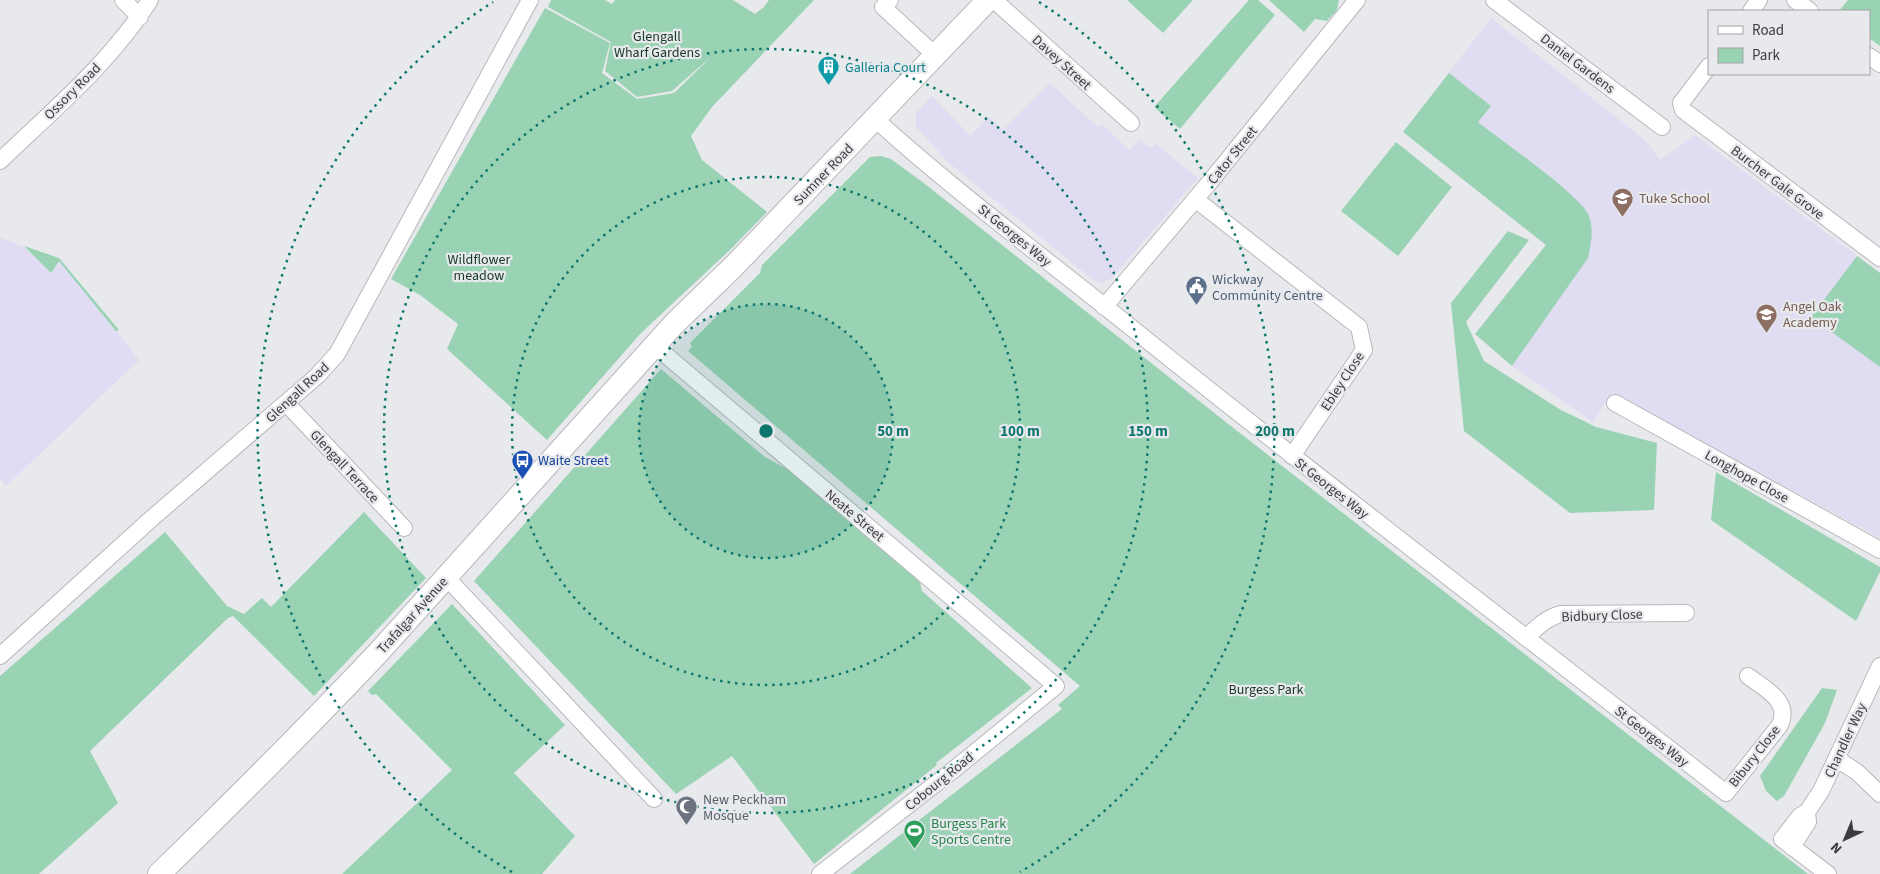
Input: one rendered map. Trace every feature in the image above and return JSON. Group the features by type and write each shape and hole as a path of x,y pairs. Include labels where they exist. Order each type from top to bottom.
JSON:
{"main road":[{"name":"Sumner Road","path":"654,345 735,265 988,0"},
{"name":"Trafalgar Avenue","path":"159,874 321,713 654,345"}],"street":[{"path":"123,0 140,16"},
{"name":"Ossory Road","path":"0,161 96,69 140,16 150,0"},
{"name":"Glengall Road","path":"0,656 151,519 317,376 337,354 530,0"},
{"path":"890,0 883,7 936,56"},
{"name":"Davey Street","path":"994,0 1130,123"},
{"name":"Cator Street","path":"1104,307 1195,199 1357,0"},
{"name":"Daniel Gardens","path":"1494,0 1662,127"},
{"path":"1795,0 1809,10"},
{"name":"Burcher Gale Grove","path":"1708,67 1681,103 1686,113 1880,258"},
{"name":"St Georges Way","path":"875,119 935,171 1292,456 1726,793"},
{"name":"Ebley Close","path":"1195,199 1360,327 1364,350 1292,456"},
{"name":"Neate Street","path":"654,345 1056,686"},
{"name":"Glengall Terrace","path":"286,403 404,528"},
{"name":"Longhope Close","path":"1615,403 1880,550"},
{"path":"446,577 654,798"},
{"name":"Bidbury Close","path":"1526,638 1544,621 1561,614 1686,613"},
{"name":"Chandler Way","path":"1828,874 1787,843 1808,822 1807,812 1821,792 1880,666"},
{"name":"Bibury Close","path":"1726,793 1780,725 1784,716 1782,704 1748,676"},
{"name":"Cobourg Road","path":"820,874 952,771 1056,686"},
{"path":"1837,759 1857,772 1880,794"}],"shaded area":[{"path":"1491,18 1646,141 1660,160 1695,135 1880,273 1880,538 1612,393 1593,422 1512,366 1475,334 1546,245 1403,132"},
{"path":"1050,83 1098,127 1102,124 1129,150 1140,139 1150,148 1155,143 1198,178 1112,278 1102,283 1092,279 950,164 916,127 916,113 932,96 970,136 989,117 1003,130"},
{"path":"0,238 23,246 51,273 59,260 139,360 6,486 0,479"}],"green space":[{"path":"551,0 605,0 612,4 615,0 733,0 755,14 769,0 814,0 712,107 691,136 702,160 767,212 732,248 641,333 547,440 447,349 458,324 420,295 391,279 545,8 610,43 602,73 637,99 674,93 713,55 672,91 637,97 605,71 611,42 548,7"},
{"path":"1127,0 1193,0 1163,33"},
{"path":"1249,0 1258,0 1275,15 1180,129 1154,107"},
{"path":"1269,0 1339,0 1337,10 1327,21 1315,19 1304,32"},
{"path":"1848,0 1880,0 1880,46 1870,39 1870,10 1840,10"},
{"path":"1449,73 1491,106 1478,122 1572,195 1583,207 1591,221 1592,237 1588,258 1512,366 1475,334 1546,245 1403,132"},
{"path":"1396,142 1452,187 1398,256 1341,211"},
{"name":"Burgess Park","path":"881,156 891,159 925,184 1227,423 1808,874 850,874 1062,709 1058,705 1080,686 688,351 692,347 690,343 760,273 762,265 870,157"},
{"path":"1508,231 1529,240 1466,322 1484,361 1561,410 1596,427 1657,443 1654,510 1570,513 1464,431 1451,303"},
{"path":"24,246 59,258 119,330 116,331 59,261 51,273"},
{"path":"1857,256 1880,273 1880,367 1811,317"},
{"path":"661,369 765,457 787,469 920,582 922,591 1032,688 936,763 937,765 814,864 732,756 676,794 474,581"},
{"path":"1716,472 1880,567 1880,572 1856,621 1711,520"},
{"path":"364,512 426,578 314,696 233,616 228,618 90,751 118,803 39,874 0,874 0,676 165,532 227,606 244,614 262,598 271,607"},
{"path":"452,604 565,725 514,773 575,836 542,874 342,874 452,770 376,694 372,695 368,691"},
{"path":"1822,688 1837,690 1825,723 1784,796 1777,801 1766,791 1760,776"}],"place":[{"name":"Galleria Court","path":"829,86"},
{"name":"Tuke School","path":"1623,217"},
{"name":"Wickway Community Centre","path":"1196,306"},
{"name":"Angel Oak Academy","path":"1767,333"},
{"name":"Waite Street","path":"522,479"},
{"name":"New Peckham Mosque","path":"687,826"},
{"name":"Burgess Park Sports Centre","path":"915,850"}],"park label":[{"name":"Glengall Wharf Gardens","path":"657,44"},
{"name":"Wildflower meadow","path":"479,268"}]}
